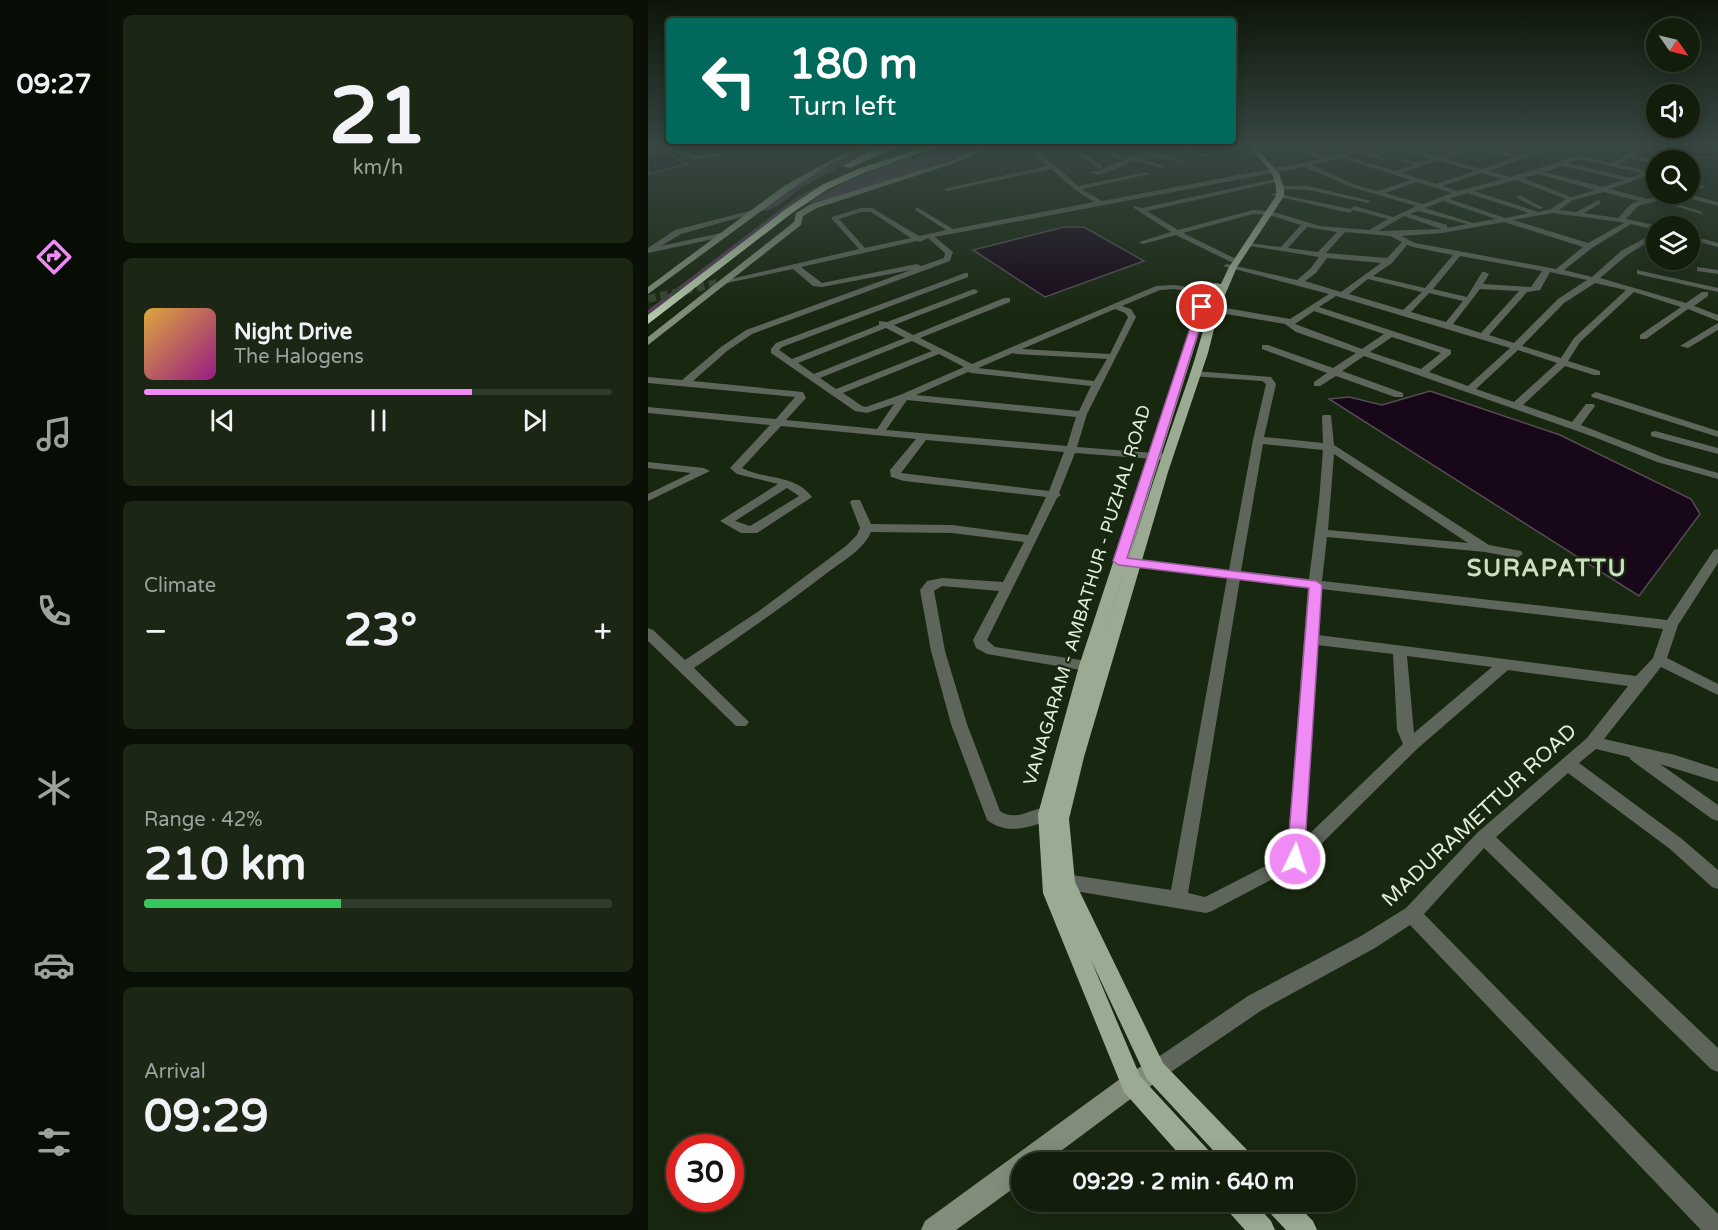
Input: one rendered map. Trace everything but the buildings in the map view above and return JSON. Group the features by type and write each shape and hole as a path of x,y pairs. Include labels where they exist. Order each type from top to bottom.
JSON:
{"highway":[{"path":"648,307 785,202"},
{"path":"648,321 802,202"}],"main road":[{"path":"1230,264 1249,244 1267,213 1270,202"},
{"path":"1232,1152 1155,1071 1059,887 1060,819 1127,562 1160,456 1203,353 1213,301 1230,264 1267,213"},
{"name":"VANAGARAM - AMBATHUR - PUZHAL ROAD","path":"1160,456 1202,307 1213,301"},
{"name":"VANAGARAM - AMBATHUR - PUZHAL ROAD","path":"1127,562 1087,666 1047,814 1059,887 1132,1084 1193,1152"},
{"path":"1246,1212 1262,1230"},
{"path":"1287,1212 1304,1230"}],"street":[{"path":"648,291 770,202"},
{"path":"648,342 798,223 799,215 825,202"},
{"path":"722,282 920,240 952,231 1098,202"},
{"path":"1127,202 1230,264 1448,325 1598,373"},
{"path":"1141,210 1179,202"},
{"path":"1333,202 1394,219"},
{"path":"1340,216 1365,202"},
{"path":"1405,202 1473,224"},
{"path":"1372,231 1403,214 1434,202"},
{"path":"1454,202 1545,234 1589,246"},
{"path":"1503,202 1538,214"},
{"path":"1535,202 1553,210 1619,219 1646,226"},
{"path":"1541,202 1553,210"},
{"path":"1143,242 1253,212 1267,213 1319,228 1392,234 1449,229 1508,220 1553,210 1564,202"},
{"path":"1578,214 1598,202"},
{"path":"1619,219 1626,216 1632,206 1641,202"},
{"path":"1636,204 1659,210"},
{"path":"1670,204 1700,213"},
{"path":"917,209 952,231"},
{"path":"865,252 834,218 872,210 920,240"},
{"path":"648,251 678,232 757,212"},
{"path":"1670,213 1681,216"},
{"path":"1403,214 1449,229"},
{"path":"1319,228 1329,222"},
{"path":"1557,272 1589,246 1630,222"},
{"path":"1283,249 1305,224"},
{"path":"1299,282 1313,271 1322,255 1342,231"},
{"path":"648,251 725,234"},
{"path":"1392,234 1406,242 1557,272 1631,290 1690,306 1718,318"},
{"path":"685,383 724,349 750,332 947,259 949,252 931,237"},
{"path":"1469,390 1496,367 1514,346 1561,301 1592,281 1624,253 1646,240"},
{"path":"965,275 860,314 775,348 774,351 862,410 904,398 969,368 1165,287 1258,315 1290,322 1368,277 1389,261 1406,242"},
{"path":"1700,242 1714,249"},
{"path":"1249,244 1322,255 1389,261"},
{"path":"1405,313 1458,254"},
{"path":"795,266 816,284 822,285 890,270 940,263"},
{"path":"1700,269 1718,272"},
{"path":"1479,286 1524,291 1535,289 1547,270"},
{"path":"1640,272 1718,290"},
{"path":"1448,325 1469,300 1485,274"},
{"path":"1368,277 1469,300"},
{"path":"1516,406 1562,363 1577,340 1631,290"},
{"path":"790,363 974,291"},
{"path":"1483,336 1524,291"},
{"path":"1643,337 1654,327 1690,306 1705,294"},
{"path":"812,378 1007,300"},
{"path":"1087,666 992,651 981,645 980,640 1055,495 1072,450 1082,414 1132,317 1128,311 1115,306"},
{"path":"1313,308 1448,352 1422,373"},
{"path":"860,314 969,368 1097,384"},
{"path":"1290,322 1289,324 1299,330 1516,406 1661,460 1718,476"},
{"path":"1685,346 1718,326"},
{"path":"1317,384 1391,333"},
{"path":"1265,347 1399,395"},
{"path":"1013,351 1113,357"},
{"path":"835,393 937,352"},
{"path":"1178,899 1258,440 1271,381 1262,378 1194,374"},
{"path":"648,380 799,394 801,398 736,468 741,472 786,484 801,490 806,497 753,530 745,530 726,521 786,484"},
{"path":"1596,395 1718,434"},
{"path":"904,398 1082,414"},
{"path":"879,433 904,398"},
{"path":"1574,427 1590,406"},
{"path":"648,410 923,437 1160,456"},
{"path":"1295,859 1311,639 1330,447 1327,417"},
{"path":"1655,434 1718,451"},
{"path":"923,437 896,470 895,475 904,478 1055,495"},
{"path":"1258,440 1330,447 1485,548"},
{"path":"648,465 704,471 648,498"},
{"path":"685,667 764,614 850,549 863,536 866,528 856,502"},
{"path":"866,528 952,529 1032,539"},
{"path":"1321,533 1485,548 1517,554"},
{"path":"1718,553 1671,625 1659,660 1718,690"},
{"path":"1127,562 1671,625"},
{"path":"1007,587 942,582 932,584 927,590 938,651 959,723 993,815 1003,822 1018,823 1047,814"},
{"path":"648,633 655,648 685,667 741,722"},
{"path":"1311,639 1639,682"},
{"path":"1400,650 1405,730 1412,745"},
{"name":"MADURAMETTUR ROAD","path":"1155,1071 1255,1004 1368,942 1412,914 1484,837 1593,742 1659,660"},
{"path":"1059,887 1178,899 1206,905 1295,859 1412,745 1505,664"},
{"path":"1593,742 1675,761 1718,776"},
{"path":"1631,751 1718,814"},
{"path":"1567,763 1676,844 1718,881"},
{"path":"1484,837 1718,1062"},
{"path":"1412,914 1717,1230"},
{"path":"1040,1152 1132,1084 1155,1071"},
{"path":"934,1230 1011,1174"}],"shaded area":[{"path":"773,202 783,202 773,208 761,211"},
{"path":"790,202 797,202 648,316 648,310"},
{"path":"1064,227 1084,227 1144,261 1045,297 973,250"},
{"path":"1430,391 1560,435 1691,499 1700,514 1639,596 1329,399 1349,397 1382,405"}],"tunnel":[{"path":"648,299 722,282"}],"district":[{"name":"SURAPATTU","path":"1547,568"}],"route":[{"path":"1202,307 1119,561 1316,585 1295,859"}]}
